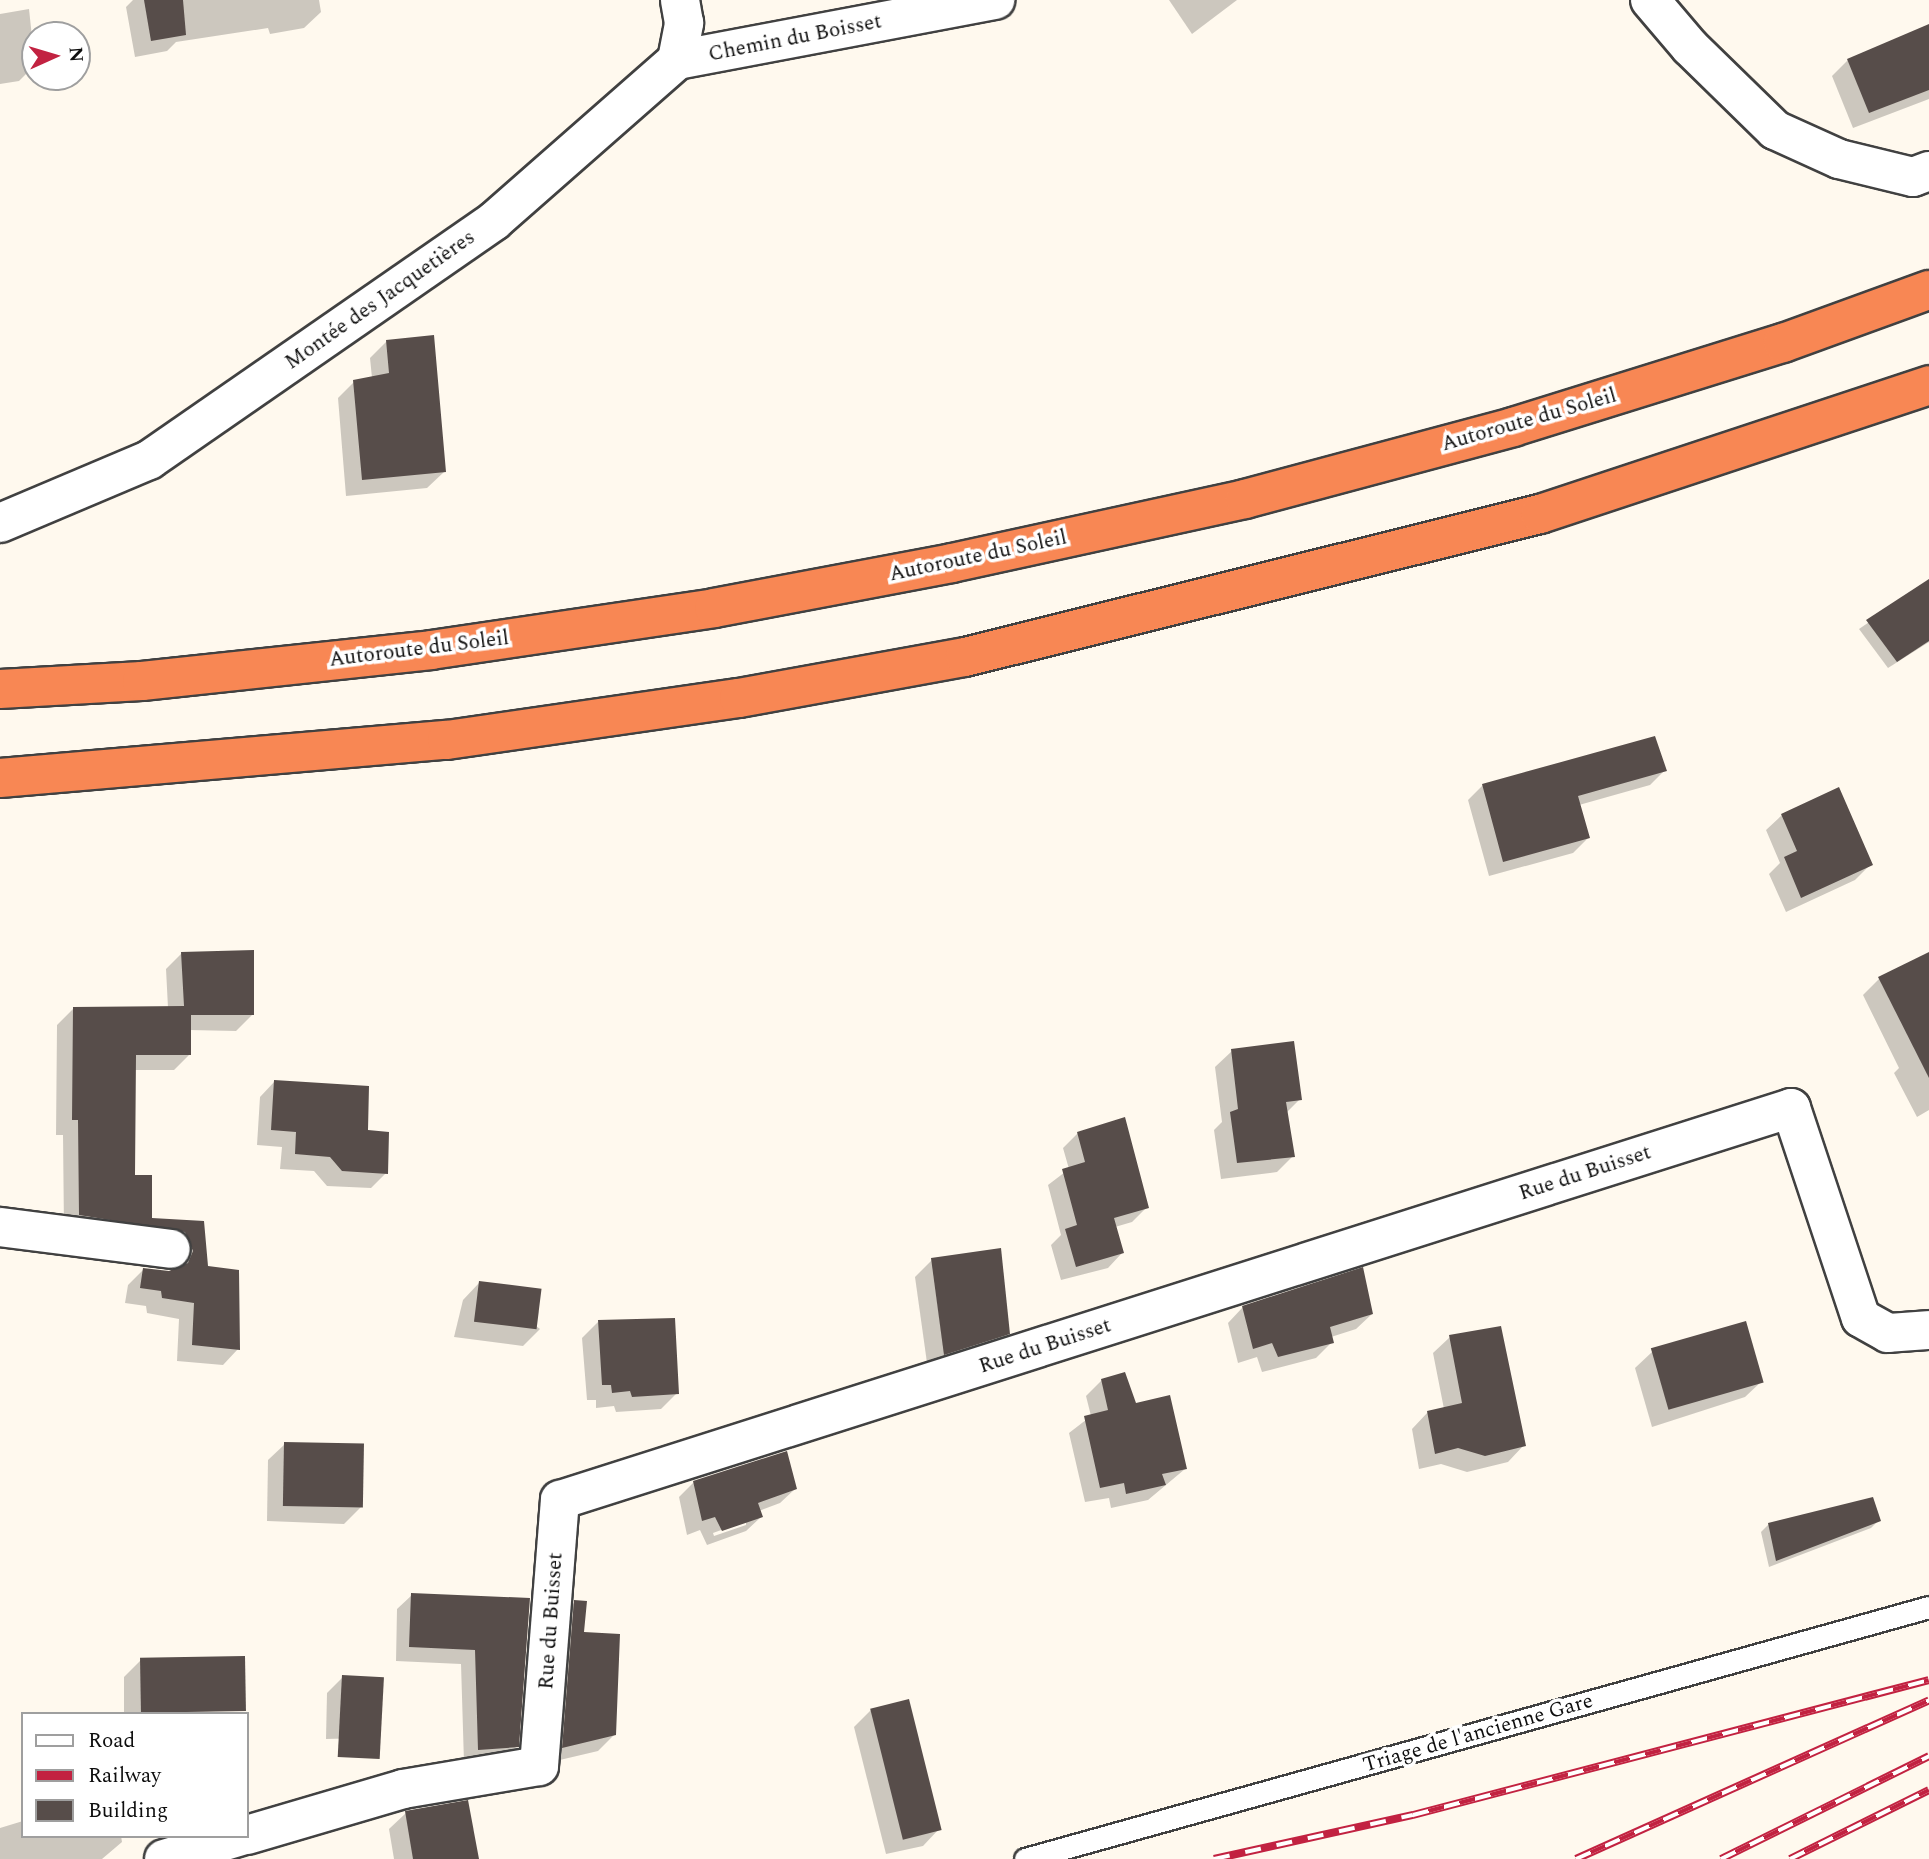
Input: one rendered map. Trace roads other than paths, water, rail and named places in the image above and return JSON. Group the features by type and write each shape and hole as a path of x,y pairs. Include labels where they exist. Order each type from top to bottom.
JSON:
{"highway":[{"name":"Autoroute du Soleil","path":"0,689 142,681 431,650 714,608 952,563 1245,499 1513,427 1783,343 1929,290"},
{"path":"0,778 447,740 739,698 965,657 1540,514 1929,385"}],"street":[{"path":"677,61 684,23 680,0"},
{"name":"Chemin du Boisset","path":"677,61 995,0"},
{"path":"1650,0 1690,47 1775,130 1839,159 1913,177 1929,171"},
{"name":"Montée des Jacquetières","path":"0,523 149,460 494,221 677,61"},
{"name":"Rue du Buisset","path":"248,1835 403,1788 540,1766 560,1500 1791,1108 1861,1318 1888,1334 1929,1330"},
{"path":"0,1227 171,1250"},
{"path":"164,1859 234,1838"}],"lane":[{"name":"Triage de l'ancienne Gare","path":"1025,1859 1929,1607"}],"railway":[{"path":"1214,1859 1413,1815 1929,1680"},
{"path":"1576,1859 1929,1700"},
{"path":"1721,1859 1929,1756"},
{"path":"1790,1859 1929,1790"}]}
